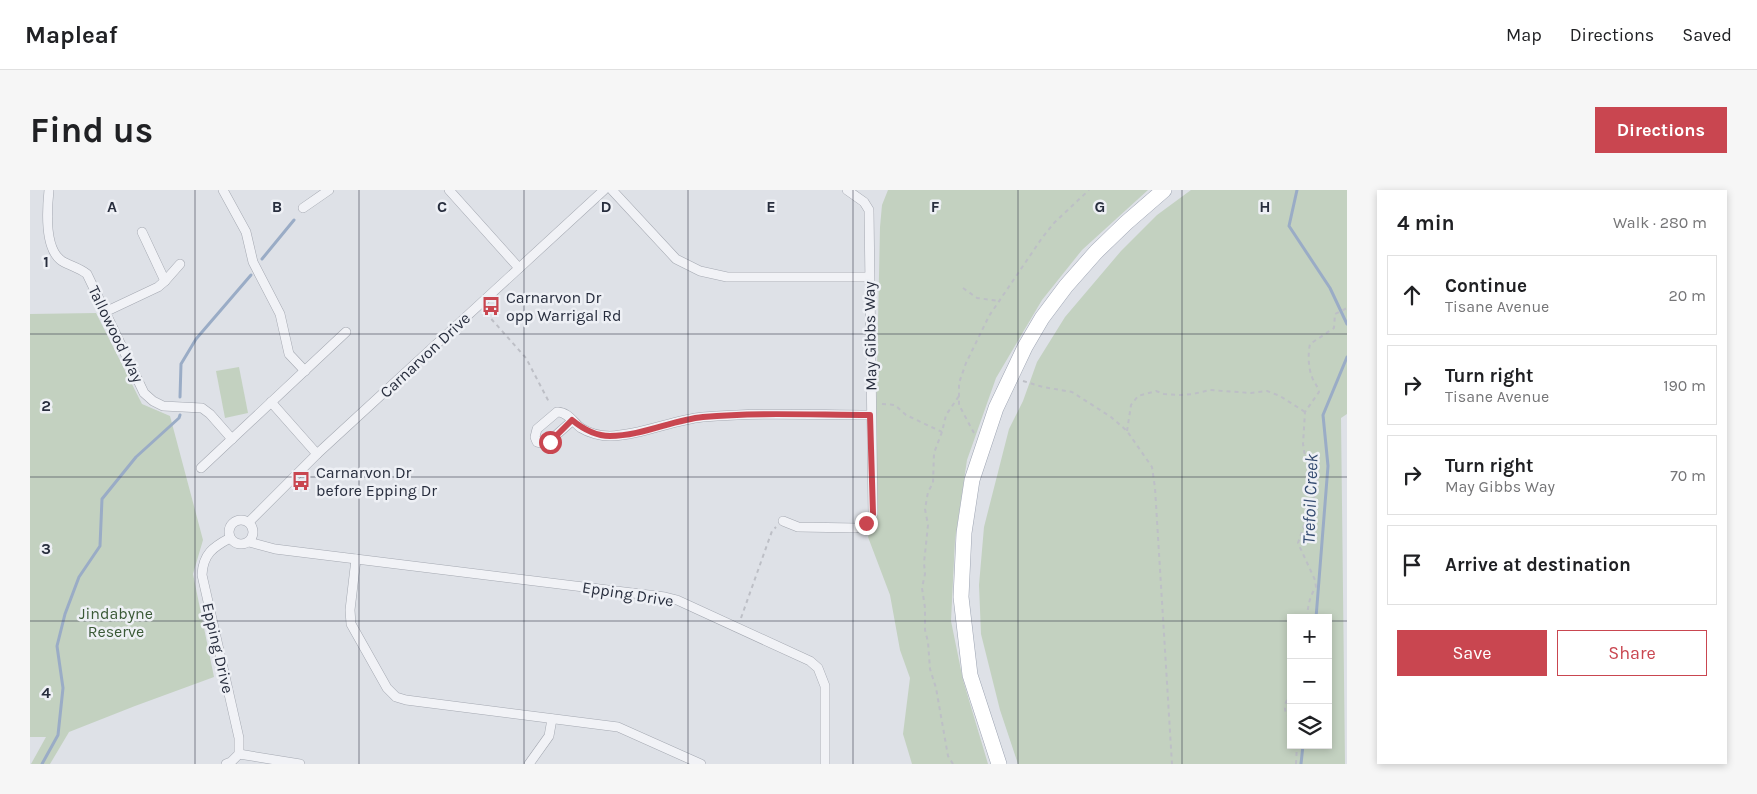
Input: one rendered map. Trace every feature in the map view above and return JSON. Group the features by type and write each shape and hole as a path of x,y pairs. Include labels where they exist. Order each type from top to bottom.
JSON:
{"main road":[{"path":"999,764 970,675 961,597 964,533 972,480 996,408 1042,318 1066,286 1108,240 1164,190"}],"street":[{"name":"Tallowood Way","path":"50,190 48,235 50,245 62,261 74,265 86,274 144,392 153,401 163,406 202,408 210,414 232,439"},
{"path":"223,190 246,232 253,262 280,314 289,354 305,371"},
{"path":"304,208 329,190"},
{"path":"449,190 520,268"},
{"name":"Carnarvon Drive","path":"249,522 317,454 604,190"},
{"path":"612,190 676,259 700,271 727,278 869,277"},
{"name":"May Gibbs Way","path":"783,521 798,527 856,528 866,523 873,514 870,415 869,210 864,202 847,190"},
{"path":"142,232 166,281"},
{"path":"105,312 158,287 166,281 180,264"},
{"path":"201,468 346,332"},
{"path":"271,402 317,454"},
{"path":"572,420 550,442 541,444 537,442 534,434 537,429 553,414 561,411 572,420 583,429 593,434 609,436 627,434 701,417 744,414 870,415"},
{"path":"242,520 249,522 253,532 249,542 237,544 230,538 229,530 233,522 242,520"},
{"name":"Epping Drive","path":"230,538 207,554 202,565 202,575 239,738 239,754"},
{"name":"Epping Drive","path":"249,542 274,549 665,596 810,661 818,668 825,686 825,764"},
{"path":"356,559 350,610 351,624 387,688 396,697 406,700 618,727 701,764"},
{"path":"530,764 549,736 552,719"},
{"path":"226,764 239,754 300,764"}],"path":[{"path":"983,448 959,405 959,384 966,362 989,316 1054,223 1089,190"},
{"path":"964,288 977,298 1000,301"},
{"path":"479,305 526,358 550,403 553,414"},
{"path":"1307,614 1312,592 1316,588 1315,580 1298,543 1317,488 1318,479 1308,463 1303,444 1306,412 1319,392 1318,386 1312,378 1308,351 1310,344 1334,328 1335,314 1347,308"},
{"path":"1011,377 1043,387 1072,392 1111,417 1126,431 1152,468 1155,488 1172,764"},
{"path":"1126,431 1131,405 1138,396 1156,391 1164,394 1193,394 1210,390 1251,393 1267,391 1280,396 1306,412"},
{"path":"953,764 948,756 936,688 930,669 928,642 924,630 925,608 922,588 925,574 924,563 928,525 925,509 928,492 933,484 934,453 946,416 959,396"},
{"path":"870,404 895,405 906,415 942,432"},
{"path":"738,628 772,531 783,521"},
{"path":"1287,699 1284,710 1287,714"},
{"path":"1296,764 1297,749"}],"green space":[{"path":"888,190 1148,190 1082,250 1042,300 996,378 967,460 955,540 951,621 963,680 988,764 912,764 903,734 910,678 900,650 890,595 868,537 877,512 876,418 880,227 882,205"},
{"path":"1191,190 1347,190 1347,414 1341,418 1345,764 1018,764 1000,710 981,634 979,585 984,527 1009,429 1023,401 1037,362 1065,317 1121,251 1157,215"},
{"name":"Jindabyne Reserve","path":"96,313 142,404 170,416 203,540 193,574 214,677 69,732 50,764 31,764 46,737 30,737 30,314"},
{"path":"239,367 248,413 225,418 216,371"}],"waterway":[{"name":"Trefoil Creek","path":"1297,190 1289,226 1330,288 1347,324"},
{"path":"262,259 294,220"},
{"path":"180,397 181,364 196,339 251,275"},
{"name":"Trefoil Creek","path":"1316,614 1328,466 1323,415 1347,357"},
{"path":"42,764 58,735 63,688 57,646 65,614 79,577 100,546 102,499 136,457 180,415"},
{"name":"Trefoil Creek","path":"1301,764 1303,749"}],"place":[{"name":"Carnarvon Dr opp Warrigal Rd","path":"491,306"},
{"name":"Carnarvon Dr before Epping Dr","path":"301,481"}],"route":[{"path":"550,442 572,420 593,434 609,436 627,434 701,417 744,414 870,415 873,514 866,523"}]}
